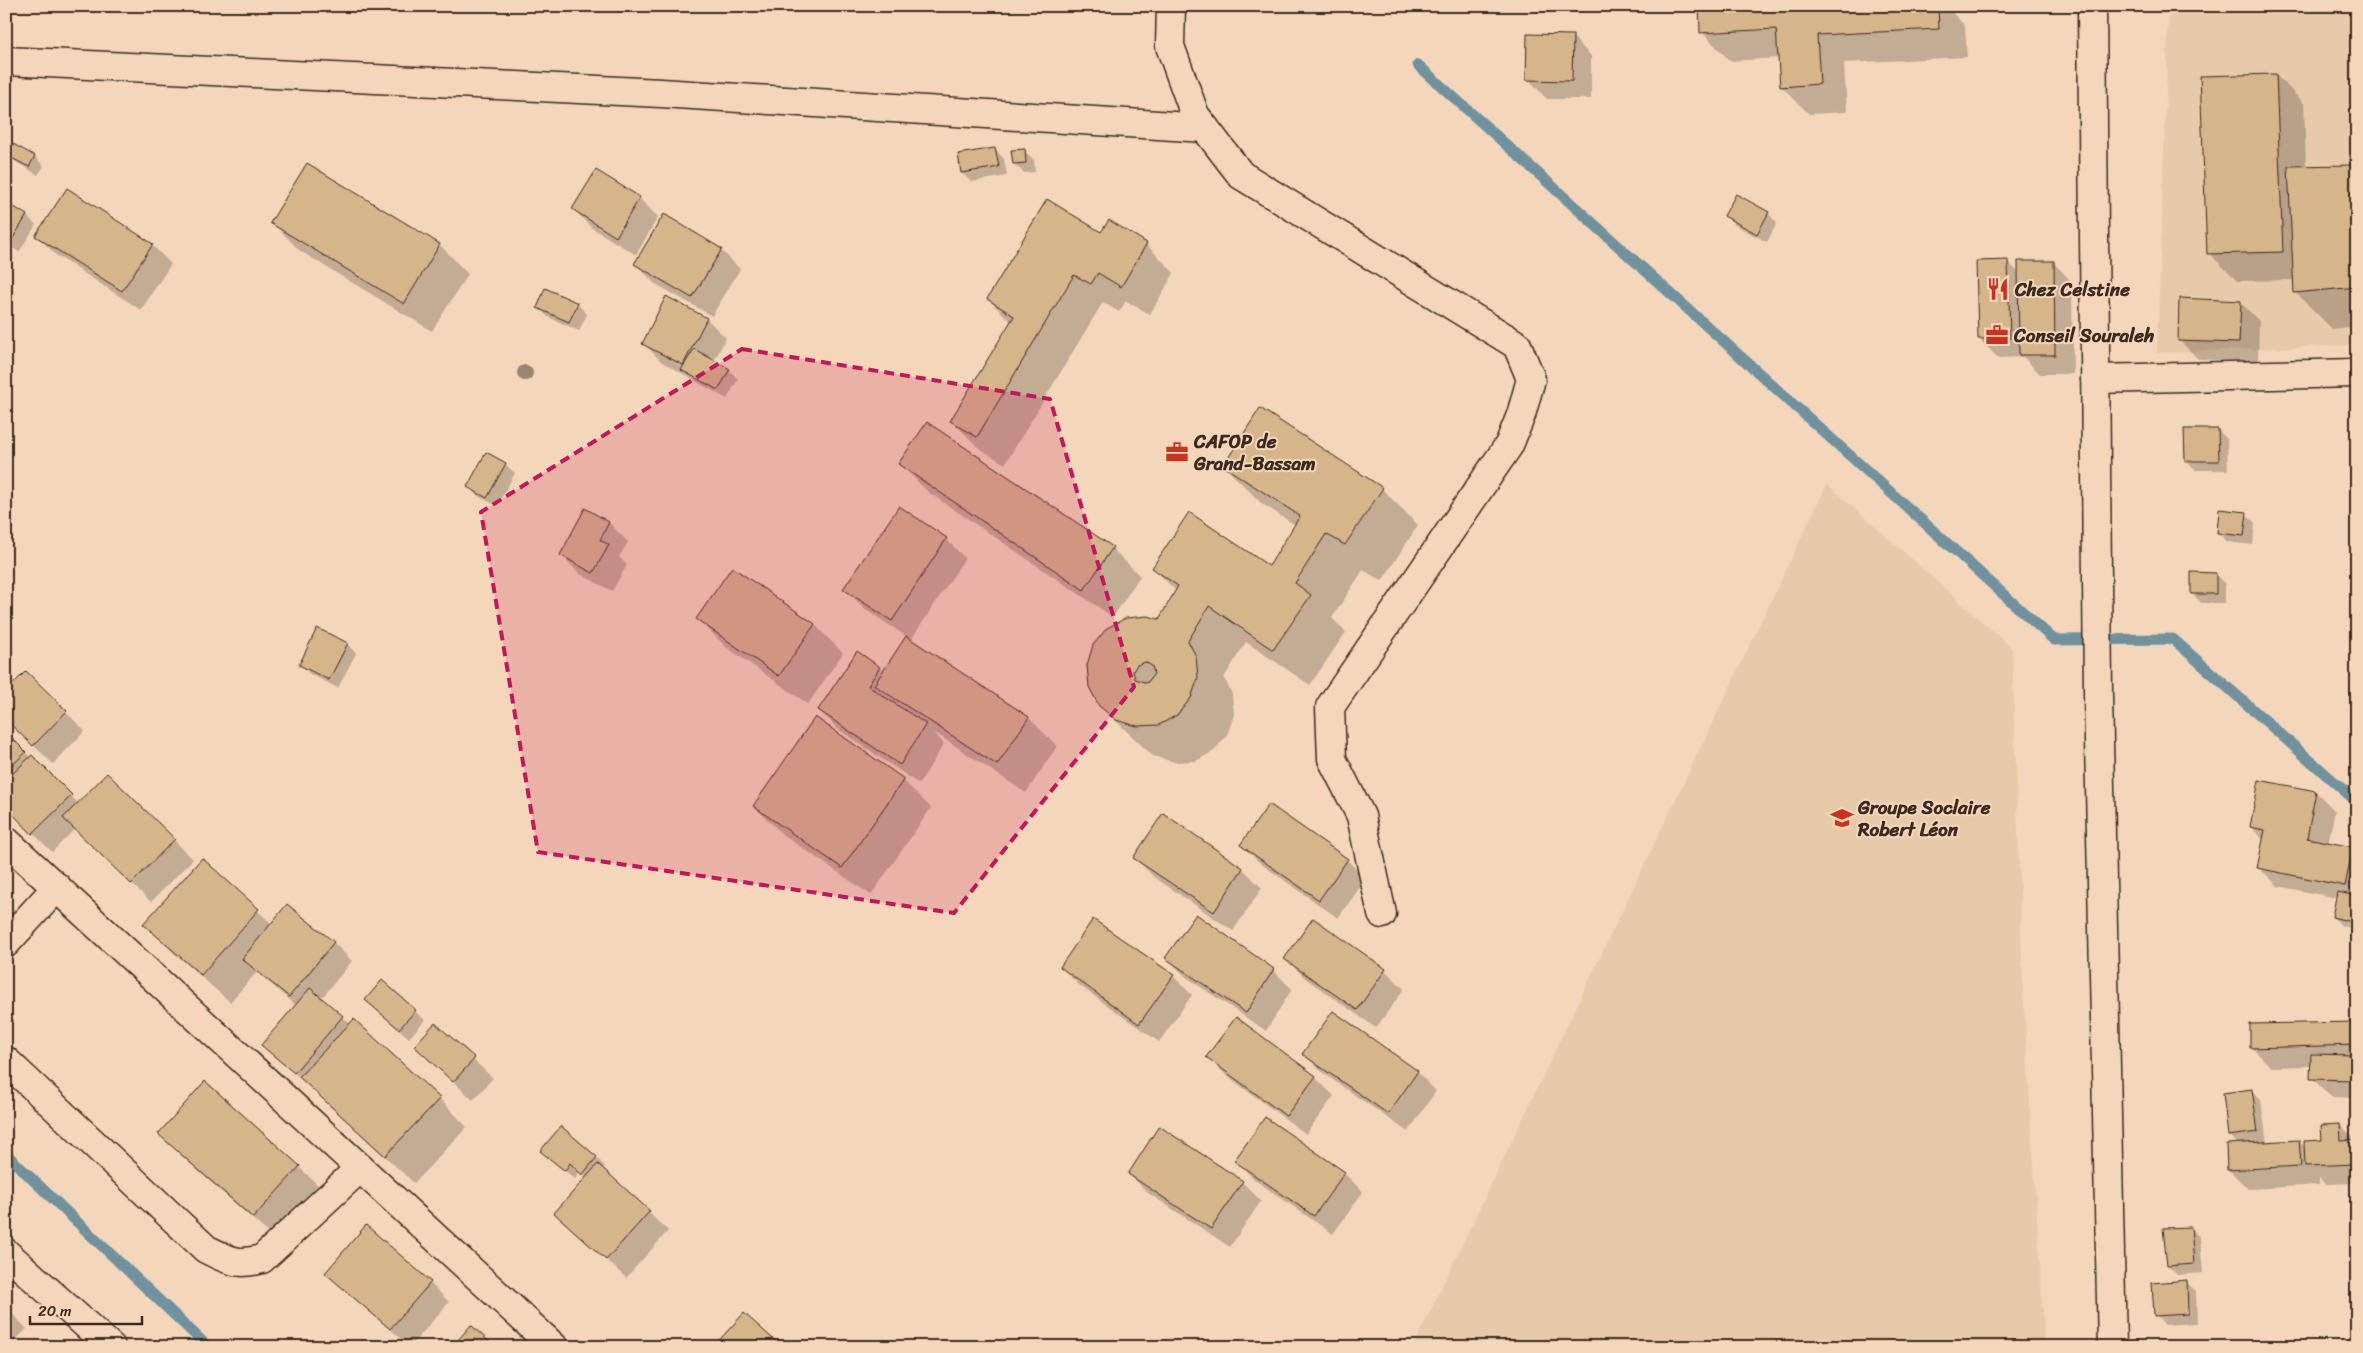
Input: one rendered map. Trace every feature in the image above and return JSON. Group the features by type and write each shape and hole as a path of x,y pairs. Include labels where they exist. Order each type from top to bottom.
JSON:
{"street":[{"path":"1171,6 1170,46 1195,115 1241,176 1517,345 1532,378 1521,415 1509,445 1330,707 1332,758 1361,816 1382,914"},
{"path":"2092,6 2098,694 2112,1347"},
{"path":"6,61 661,93 1205,128"},
{"path":"2095,379 2357,373"},
{"path":"6,841 554,1347"},
{"path":"6,943 57,887"},
{"path":"6,1061 206,1249 227,1260 244,1264 262,1259 360,1168"},
{"path":"6,1253 110,1347"}],"highlighted area":[{"path":"742,349 1050,399 1134,687 954,913 538,852 481,512"}],"shaded area":[{"path":"2169,6 2357,6 2357,345 2157,353"},
{"name":"Groupe Soclaire Robert Léon","path":"1827,484 2012,648 2023,988 2045,1347 1413,1347"}],"building":[{"path":"1699,6 1938,6 1939,29 1817,35 1820,84 1780,87 1776,29 1700,33"},
{"path":"1527,34 1573,35 1572,81 1526,80"},
{"path":"2276,74 2283,252 2207,254 2200,76"},
{"path":"6,140 35,156 29,167 6,155"},
{"path":"2351,143 2357,143 2357,287 2294,293 2288,166 2353,165"},
{"path":"995,148 999,167 961,173 958,154"},
{"path":"1025,149 1026,163 1013,164 1011,150"},
{"path":"307,163 440,244 404,304 270,223"},
{"path":"596,170 640,197 616,237 572,209"},
{"path":"67,188 153,244 122,291 35,236"},
{"path":"1736,194 1769,212 1757,234 1724,216"},
{"path":"1047,199 1101,232 1109,220 1147,243 1121,287 1098,273 1091,284 1074,275 977,437 950,421 1014,316 987,299"},
{"path":"6,202 27,215 10,243 6,241"},
{"path":"664,214 722,249 692,298 634,264"},
{"path":"2008,260 2010,339 1978,339 1976,261"},
{"path":"2018,261 2054,261 2055,355 2019,355"},
{"path":"545,288 578,303 569,322 537,308"},
{"path":"666,296 707,318 683,365 642,344"},
{"path":"2179,298 2241,301 2239,343 2178,341"},
{"path":"694,349 730,369 718,390 681,370"},
{"path":"1260,408 1383,488 1345,545 1326,534 1295,583 1311,595 1273,650 1209,606 1188,641 1196,656 1198,678 1191,698 1177,715 1159,725 1137,726 1116,720 1099,706 1089,687 1087,665 1093,645 1107,628 1126,618 1148,616 1159,619 1178,586 1152,568 1189,512 1269,566 1300,516 1223,466","holes":["1145,662 1152,666 1154,674 1147,683 1135,679 1133,671 1137,665"]},
{"path":"927,422 1113,547 1084,590 898,464"},
{"path":"2184,429 2218,429 2219,461 2185,461"},
{"path":"486,452 506,463 487,498 467,487"},
{"path":"899,506 947,538 892,621 843,589"},
{"path":"585,508 609,522 600,540 609,545 593,573 560,555"},
{"path":"2219,509 2247,512 2244,536 2217,533"},
{"path":"732,567 815,624 779,676 696,619"},
{"path":"2191,572 2216,573 2216,594 2191,594"},
{"path":"317,628 348,643 329,680 299,665"},
{"path":"906,636 1029,717 997,765 874,685"},
{"path":"857,651 880,667 868,686 926,724 900,765 818,710"},
{"path":"26,671 67,711 33,746 6,720 6,691"},
{"path":"815,717 904,779 842,868 753,806"},
{"path":"6,732 26,752 6,771"},
{"path":"32,755 72,795 32,834 6,807 6,780"},
{"path":"107,773 175,839 131,884 63,818"},
{"path":"2259,780 2316,791 2307,838 2353,847 2345,886 2257,868 2265,830 2250,827"},
{"path":"1269,804 1348,859 1319,900 1240,845"},
{"path":"1163,813 1243,868 1214,912 1133,858"},
{"path":"202,858 259,909 201,975 143,924"},
{"path":"2337,892 2357,896 2357,923 2332,917"},
{"path":"287,904 334,942 289,997 242,959"},
{"path":"1196,914 1274,969 1246,1013 1165,958"},
{"path":"1313,918 1386,969 1357,1010 1284,959"},
{"path":"1093,919 1174,975 1139,1024 1060,967"},
{"path":"382,980 416,1010 399,1029 365,1000"},
{"path":"310,988 343,1016 294,1073 261,1045"},
{"path":"1333,1011 1418,1071 1388,1114 1302,1054"},
{"path":"1236,1017 1316,1076 1286,1116 1206,1057"},
{"path":"354,1019 440,1098 385,1156 299,1077"},
{"path":"2357,1022 2357,1045 2250,1048 2250,1024"},
{"path":"435,1023 475,1058 453,1082 414,1046"},
{"path":"2311,1054 2357,1055 2357,1080 2310,1079"},
{"path":"205,1081 300,1166 253,1218 158,1134"},
{"path":"2252,1089 2258,1132 2228,1136 2223,1093"},
{"path":"1265,1117 1345,1172 1314,1216 1234,1161"},
{"path":"2340,1124 2341,1140 2357,1139 2357,1164 2305,1166 2304,1141 2322,1140 2321,1125"},
{"path":"561,1126 597,1157 582,1175 570,1163 565,1171 540,1151"},
{"path":"1159,1126 1243,1181 1211,1229 1128,1174"},
{"path":"2299,1140 2301,1166 2227,1170 2226,1144"},
{"path":"598,1164 650,1211 606,1260 554,1213"},
{"path":"366,1225 431,1282 390,1329 325,1273"},
{"path":"2191,1227 2194,1264 2167,1266 2163,1228"},
{"path":"2187,1280 2188,1314 2154,1316 2152,1283"},
{"path":"744,1313 782,1347 713,1347"},
{"path":"471,1325 495,1347 452,1347"}],"waterway":[{"path":"1418,65 2054,640 2173,639 2357,802"},
{"path":"6,1154 208,1347"}],"place":[{"name":"Chez Celstine","path":"1998,289"},
{"name":"Conseil Souraleh","path":"1997,335"},
{"name":"CAFOP de Grand-Bassam","path":"1177,452"},
{"name":"Groupe Soclaire Robert Léon","path":"1842,818"}]}
